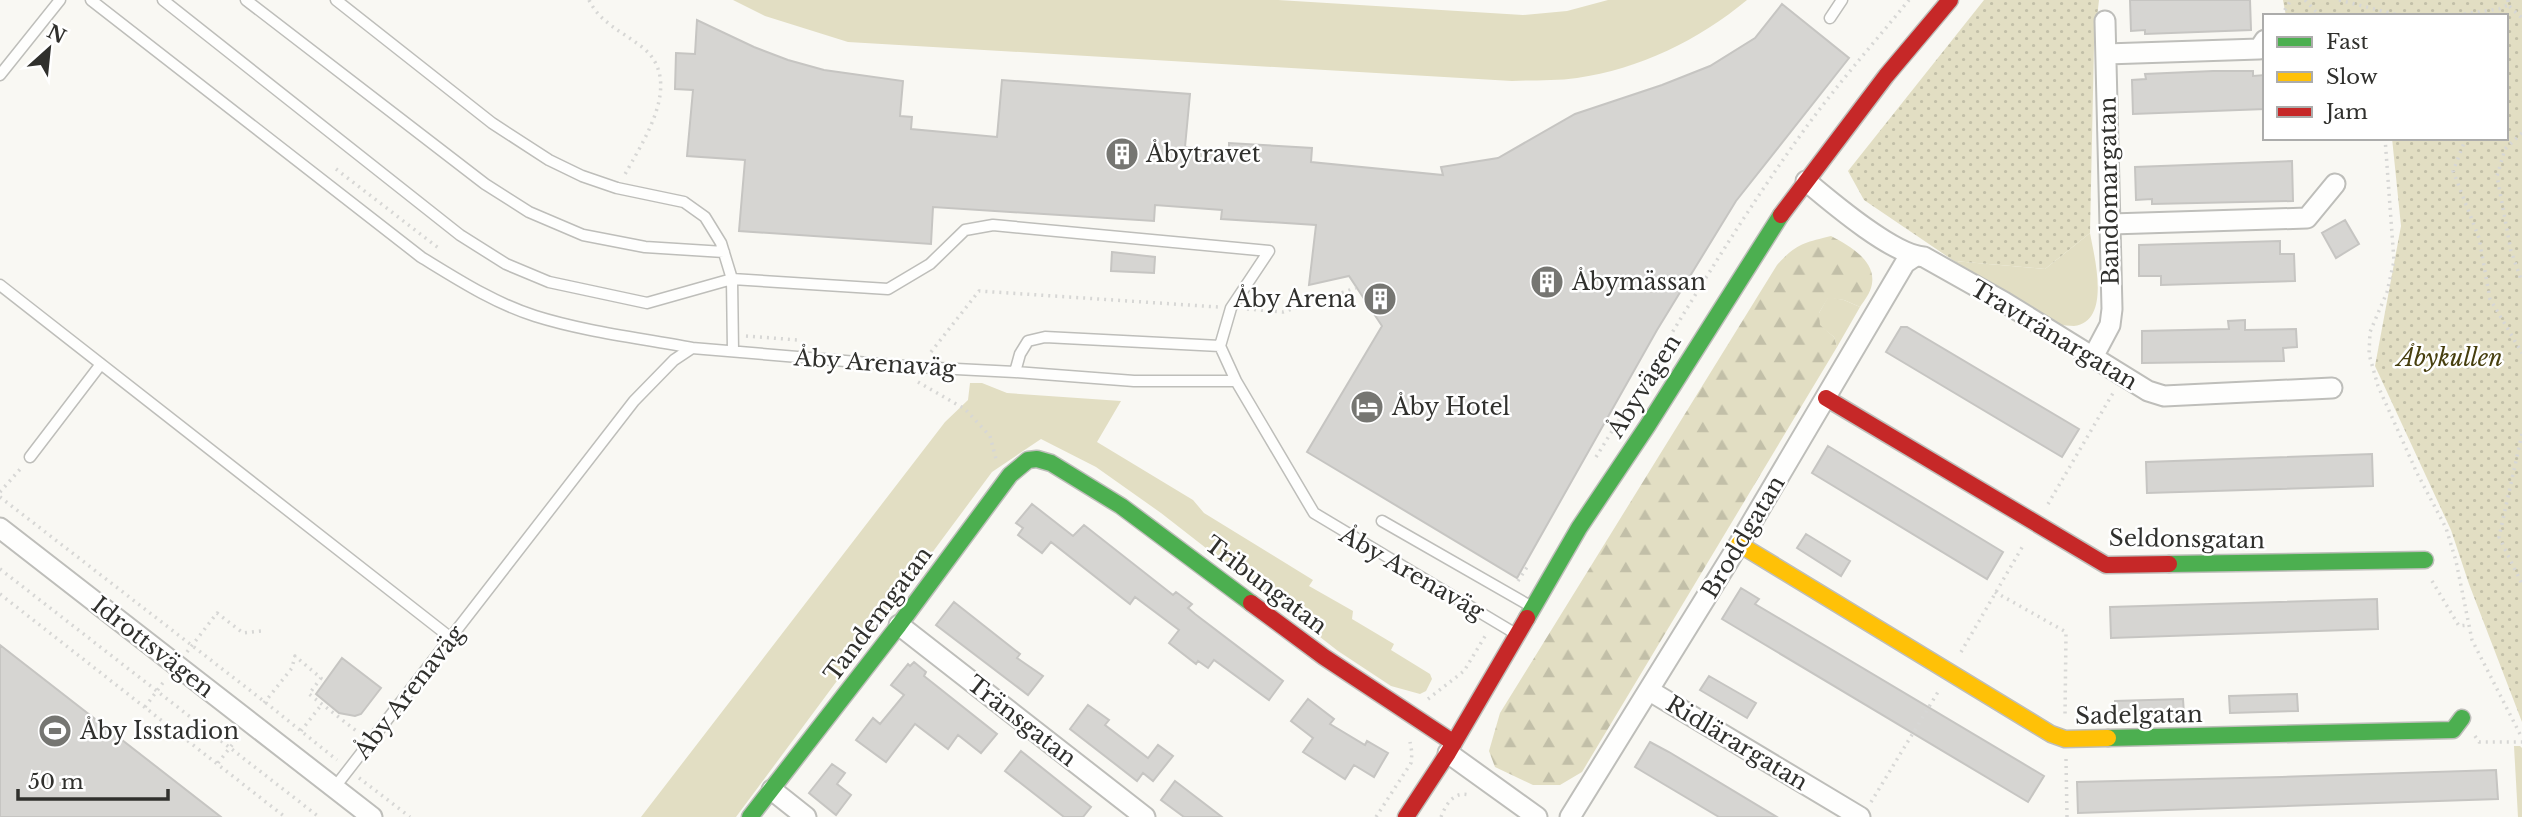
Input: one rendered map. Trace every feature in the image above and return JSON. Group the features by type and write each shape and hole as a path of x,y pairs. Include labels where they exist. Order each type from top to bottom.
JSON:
{"street":[{"name":"Åbyvägen","path":"1406,817 1451,748 1579,528 1648,425 1775,223 1886,76 1950,0"},
{"name":"Bandomargatan","path":"2093,357 2110,326 2105,21"},
{"path":"2106,54 2259,49 2263,43"},
{"name":"Travtränargatan","path":"1806,181 1874,234 1914,257 1924,257 2148,391 2164,396 2332,388"},
{"path":"2110,224 2307,218 2334,184"},
{"name":"Broddgatan","path":"1570,817 1739,544 1905,263 1914,257"},
{"name":"Seldonsgatan","path":"1826,398 2106,565 2424,560"},
{"name":"Tandemgatan","path":"750,817 900,625 1021,462 1040,459 1051,463"},
{"name":"Tribungatan","path":"1051,463 1121,506 1324,657 1415,717 1451,748"},
{"name":"Idrottsvägen","path":"0,528 186,659 371,816"},
{"name":"Sadelgatan","path":"1739,544 2052,734 2065,739 2453,730 2462,718"},
{"name":"Tränsgatan","path":"900,625 1145,817"},
{"name":"Ridlärargatan","path":"1650,691 1864,811"},
{"path":"1451,748 1537,817"},
{"path":"772,790 806,817"}],"lane":[{"path":"0,75 60,0"},
{"path":"91,0 421,257 475,291 533,316 584,329 692,348"},
{"path":"163,0 460,234 506,264 549,282 647,303 732,279 888,289 930,264 965,230 993,225 1269,251 1231,307 1220,346 1236,381"},
{"path":"247,0 485,184 529,212 583,235 645,247 724,252"},
{"path":"336,0 492,123 549,160 582,176 617,188 684,202 705,217 724,252 732,279 733,351"},
{"path":"1830,18 1842,0"},
{"path":"0,285 450,638"},
{"path":"1015,372 1020,354 1028,341 1045,337 1220,346"},
{"name":"Åby Arenaväg","path":"335,787 634,401 674,360 692,348 918,368 1133,381 1236,381 1314,513 1517,634"},
{"path":"30,457 101,364"},
{"path":"1382,521 1533,607"}],"path":[{"path":"589,0 593,8 616,30 644,48 655,63 661,88 655,120 617,188"},
{"path":"2305,0 2318,14"},
{"path":"2339,0 2394,14"},
{"path":"2464,14 2499,9 2508,2 2522,18"},
{"path":"2498,14 2499,9"},
{"path":"1827,100 1853,119"},
{"path":"2522,133 2505,149 2497,176 2511,251 2522,282"},
{"path":"2385,140 2394,261 2387,292 2370,332 2370,354 2378,386 2417,473 2446,528 2456,561 2472,640 2522,740 2479,742 2462,718"},
{"path":"2465,140 2453,171 2479,238 2490,299 2522,353"},
{"path":"918,368 918,383 965,409 990,436 998,465 1010,475"},
{"path":"1864,811 1950,672 1994,592 2123,376"},
{"path":"2522,434 2499,537 2522,584"},
{"path":"0,492 30,457"},
{"path":"0,497 410,817"},
{"path":"2424,560 2433,586 2451,615 2459,626 2468,625"},
{"path":"0,569 319,817"},
{"path":"1994,592 2066,632 2067,817"},
{"path":"0,594 285,817"},
{"path":"145,707 186,659 192,645 217,613 243,633 261,631"},
{"path":"259,710 292,668 295,656 321,678 309,694 370,741"},
{"path":"301,731 322,704"},
{"path":"1397,784 1411,763 1412,746 1404,733 1415,717"},
{"path":"221,741 225,735"},
{"path":"1441,817 1450,801 1457,795 1469,794"}],"green space":[{"path":"733,0 1278,0 1523,15 1567,11 1608,0 1747,0 1688,40 1623,68 1577,78 1512,81 848,42 765,16"},
{"path":"1984,0 2099,0 2094,45 2090,233 2045,269 1954,261 1864,200 1848,171"},
{"name":"Åbykullen","path":"2283,0 2522,0 2522,722 2451,530 2375,366 2401,226 2392,140 2508,140 2508,14 2286,14"},
{"path":"2090,233 2097,271 2097,300 2093,313 2086,322 2074,326 2057,324 1954,261 2045,269"},
{"path":"1831,236 1854,250 1867,263 1872,279 1870,291 1860,307 1844,300 1828,298 1819,313 1820,325 1834,337 1837,347 1582,772 1560,785 1533,785 1495,767 1489,751 1500,713 1777,265 1801,245"},
{"path":"1828,297 1860,307 1837,347 1834,337 1819,325 1819,313"},
{"path":"970,383 982,383 1007,393 1121,401 1097,442 1193,500 1204,513 1313,580 1309,586 1353,611 1352,619 1394,644 1391,650 1430,674 1432,679 1426,691 1420,694 1391,686 1338,651 1161,513 1096,467 1041,439 992,472 736,817 641,817 945,422 968,400"},
{"path":"2514,746 2522,748 2522,817 2518,817"}],"building":[{"path":"2130,0 2250,0 2251,30 2145,34 2145,30 2131,31"},
{"path":"1782,4 1849,58 1736,201 1657,330 1517,578 1307,452 1382,326 1349,276 1309,285 1316,225 1221,219 1222,210 1155,205 1154,221 933,207 931,244 739,231 745,160 687,156 693,90 675,89 676,53 695,54 697,20 788,60 824,70 903,81 900,116 912,117 911,129 997,137 1002,80 1190,94 1185,147 1229,152 1229,143 1312,148 1311,162 1443,175 1441,167 1498,158 1575,114 1710,66 1755,38"},
{"path":"2253,71 2253,76 2263,75 2263,109 2133,114 2132,80 2146,79 2145,74"},
{"path":"2292,161 2293,201 2152,204 2152,199 2136,200 2135,167"},
{"path":"2345,220 2359,244 2336,258 2322,233"},
{"path":"2280,241 2280,254 2294,254 2295,281 2161,285 2161,276 2139,276 2139,245"},
{"path":"1112,252 1155,257 1154,273 1111,271"},
{"path":"2245,320 2245,330 2296,329 2297,347 2283,348 2284,361 2142,363 2142,331 2229,329 2228,321"},
{"path":"1901,327 1907,327 2079,429 2062,457 1886,352"},
{"path":"1828,446 2003,552 1987,579 1812,473"},
{"path":"2372,454 2373,486 2147,493 2146,462"},
{"path":"1032,504 1073,536 1084,525 1173,595 1176,592 1192,604 1188,608 1195,614 1283,681 1269,700 1214,660 1208,668 1198,661 1196,664 1169,643 1179,630 1135,597 1130,604 1051,542 1042,553 1018,535 1023,528 1016,523"},
{"path":"1806,534 1850,561 1841,576 1797,548"},
{"path":"1741,588 1759,599 1755,604 2044,776 2028,802 1722,619"},
{"path":"2377,599 2378,629 2111,638 2110,607"},
{"path":"954,602 1020,654 1017,658 1043,676 1028,695 936,625"},
{"name":"Åby Isstadion","path":"0,645 221,817 0,817"},
{"path":"342,658 381,688 361,714 355,716 339,713 316,694"},
{"path":"914,662 926,672 924,676 997,734 981,753 958,735 948,749 915,724 886,762 856,740 873,718 880,724 904,695 891,685 908,664 910,666"},
{"path":"1709,676 1756,703 1747,718 1700,690"},
{"path":"2297,694 2298,711 2230,713 2229,696"},
{"path":"1308,699 1334,719 1330,724 1365,745 1367,741 1388,753 1374,777 1354,765 1345,779 1303,752 1313,738 1291,721"},
{"path":"2183,699 2184,714 2115,717 2115,701"},
{"path":"1088,705 1109,720 1105,725 1148,758 1158,745 1173,756 1153,781 1143,773 1137,781 1070,729"},
{"path":"1650,742 1777,817 1719,817 1635,767"},
{"path":"1021,751 1091,807 1083,817 1064,817 1005,771"},
{"path":"832,764 845,773 837,784 851,795 836,815 809,793"},
{"path":"2496,770 2498,799 2078,813 2077,782"},
{"path":"1175,781 1222,817 1184,817 1161,800"}],"traffic: fast":[{"path":"1527,618 1579,528 1648,425 1781,215"},
{"path":"750,817 899,625 1010,475 1028,460 1037,459 1051,463 1121,506 1251,603"},
{"path":"2169,564 2425,560"},
{"path":"2108,738 2453,730 2462,718"}],"traffic: slow":[{"path":"1739,544 2051,734 2065,739 2108,738"}],"traffic: jam":[{"path":"1781,215 1886,76 1950,0"},
{"path":"1826,398 2106,565 2169,564"},
{"path":"1251,603 1324,657 1454,743"},
{"path":"1406,817 1448,753 1527,618"}],"place":[{"name":"Åbytravet","path":"1122,154"},
{"name":"Åbymässan","path":"1547,282"},
{"name":"Åby Arena","path":"1380,299"},
{"name":"Åby Hotel","path":"1367,407"},
{"name":"Åby Isstadion","path":"55,731"}]}
